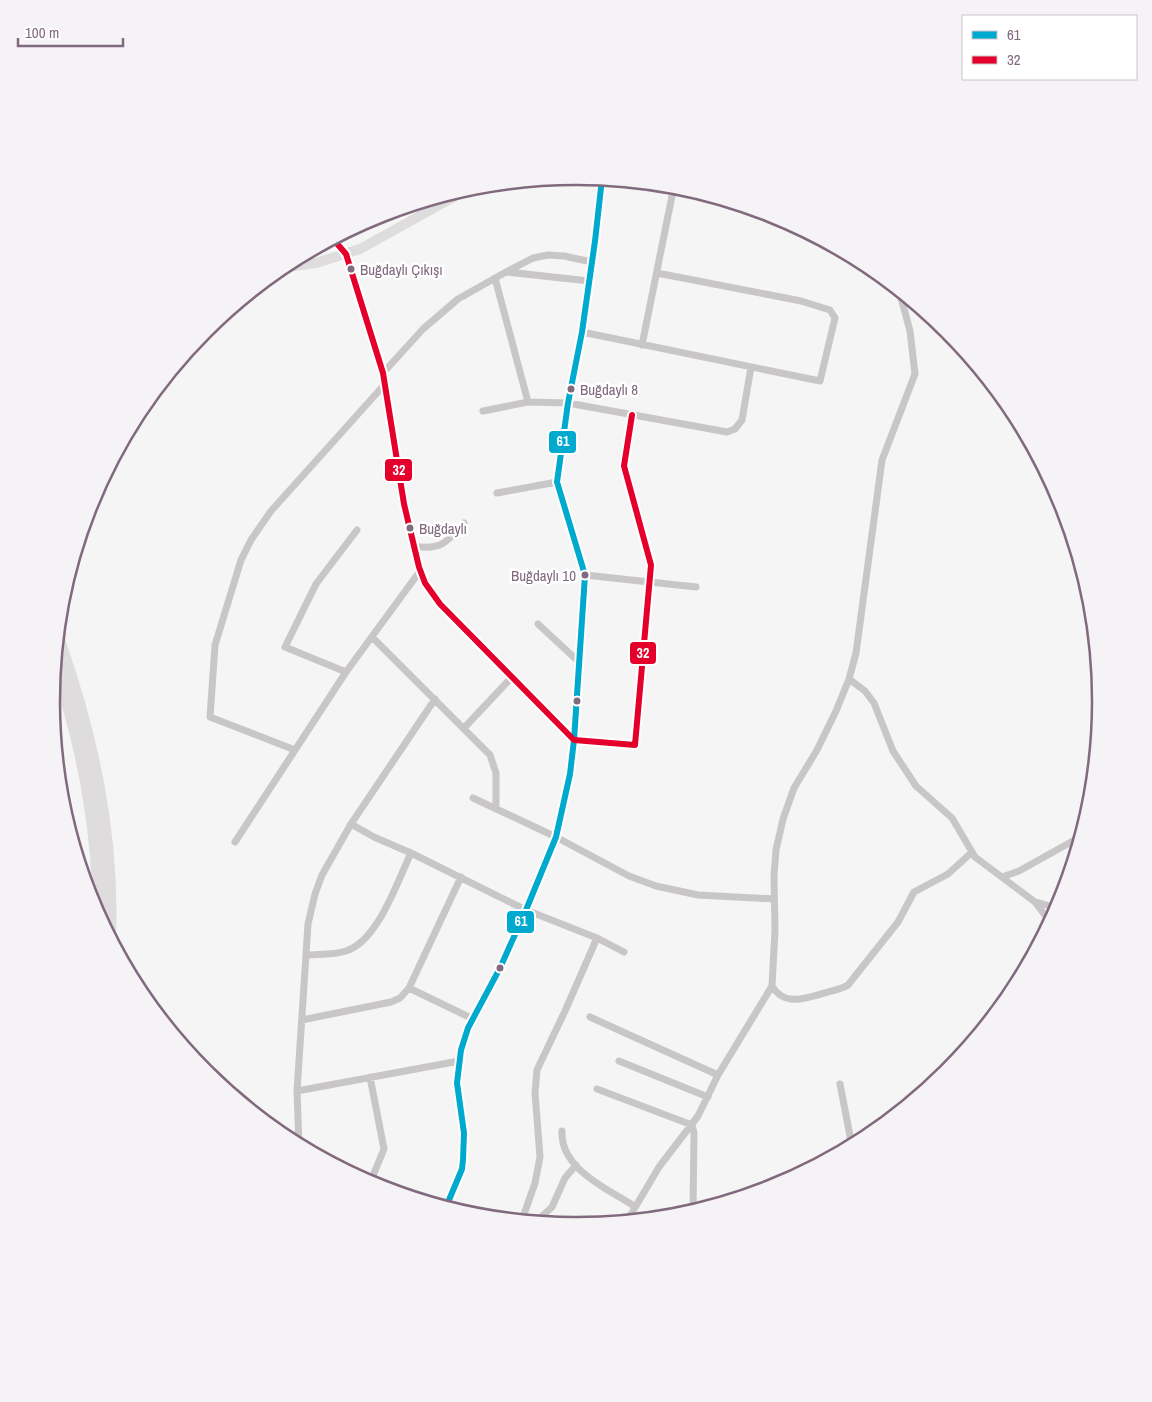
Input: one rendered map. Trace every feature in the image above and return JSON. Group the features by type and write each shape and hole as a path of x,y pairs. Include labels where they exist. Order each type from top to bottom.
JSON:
{"highway":[{"path":"62,651 81,708 99,786 108,851 110,922"},
{"path":"61,682 74,726 88,791 96,853 98,895"}],"street":[{"path":"449,1201 462,1169 464,1152 464,1133 458,1093 458,1061 464,1039 500,968 526,910 556,837 566,795 574,740 585,575 557,482 568,403 582,332 601,186"},
{"path":"642,345 672,194"},
{"path":"300,265 316,263 346,254 374,242 444,202"},
{"path":"337,244 346,254 383,373 404,504 420,571 425,583 434,598 574,740 635,745 650,565 624,466 632,415"},
{"path":"383,373 423,329 458,299 506,272 533,258 548,255 564,256 592,262"},
{"path":"506,272 589,281"},
{"path":"582,332 820,381 835,318 830,310 801,302 657,273"},
{"path":"495,278 528,402"},
{"path":"630,1214 659,1167 698,1116 718,1075 772,986 775,936 774,876 776,850 794,788 827,731 849,679 856,653 882,460 916,374 910,331 902,302"},
{"path":"483,411 528,402 568,403 722,432 731,431 742,420 751,367"},
{"path":"295,750 210,717 215,645 241,560 257,530 270,511 385,384"},
{"path":"498,492 557,482"},
{"path":"414,546 434,547 443,544 464,523"},
{"path":"346,672 285,647 316,584 357,530"},
{"path":"235,842 346,672 420,571"},
{"path":"585,575 696,587"},
{"path":"538,624 579,662"},
{"path":"372,637 490,755 496,773 496,809"},
{"path":"464,728 512,677"},
{"path":"849,679 865,691 874,703 893,751 922,792 952,818 972,852 980,861 1035,902 1045,915"},
{"path":"299,1136 297,1091 308,924 314,894 322,875 351,824 435,699"},
{"path":"473,798 556,837 628,876 670,890 698,895 774,899"},
{"path":"351,824 374,838 411,853 526,910 597,938 624,952"},
{"path":"1002,877 1019,871 1072,841"},
{"path":"772,986 782,996 795,1000 848,985 898,922 914,892 948,874 972,852"},
{"path":"307,954 345,951 356,946 366,938 378,924 411,853"},
{"path":"302,1020 390,1002 400,998 409,988 461,877"},
{"path":"1035,902 1049,906"},
{"path":"524,1214 535,1183 540,1157 535,1093 537,1070 597,938"},
{"path":"409,988 473,1019"},
{"path":"590,1017 718,1075"},
{"path":"297,1091 458,1061"},
{"path":"619,1061 708,1097"},
{"path":"370,1078 384,1149 373,1175"},
{"path":"840,1084 851,1137"},
{"path":"597,1089 691,1124 694,1132 693,1203"},
{"path":"562,1131 564,1147 582,1172 634,1206"},
{"path":"542,1216 552,1207 565,1178 576,1165"}],"transit line":[{"name":"61","path":"449,1201 462,1169 463,1160 464,1133 457,1083 461,1050 468,1028 500,968 556,837 570,774 585,575 557,482 568,403 582,332 601,186"},
{"name":"32","path":"337,244 346,254 383,373 404,504 419,567 425,583 440,604 574,740 635,745 651,565 624,466 632,415"}],"place":[{"name":"Buğdaylı Çıkışı","path":"351,269"},
{"name":"Buğdaylı 8","path":"571,389"},
{"name":"Buğdaylı","path":"410,528"},
{"name":"Buğdaylı 10","path":"585,575"}]}
